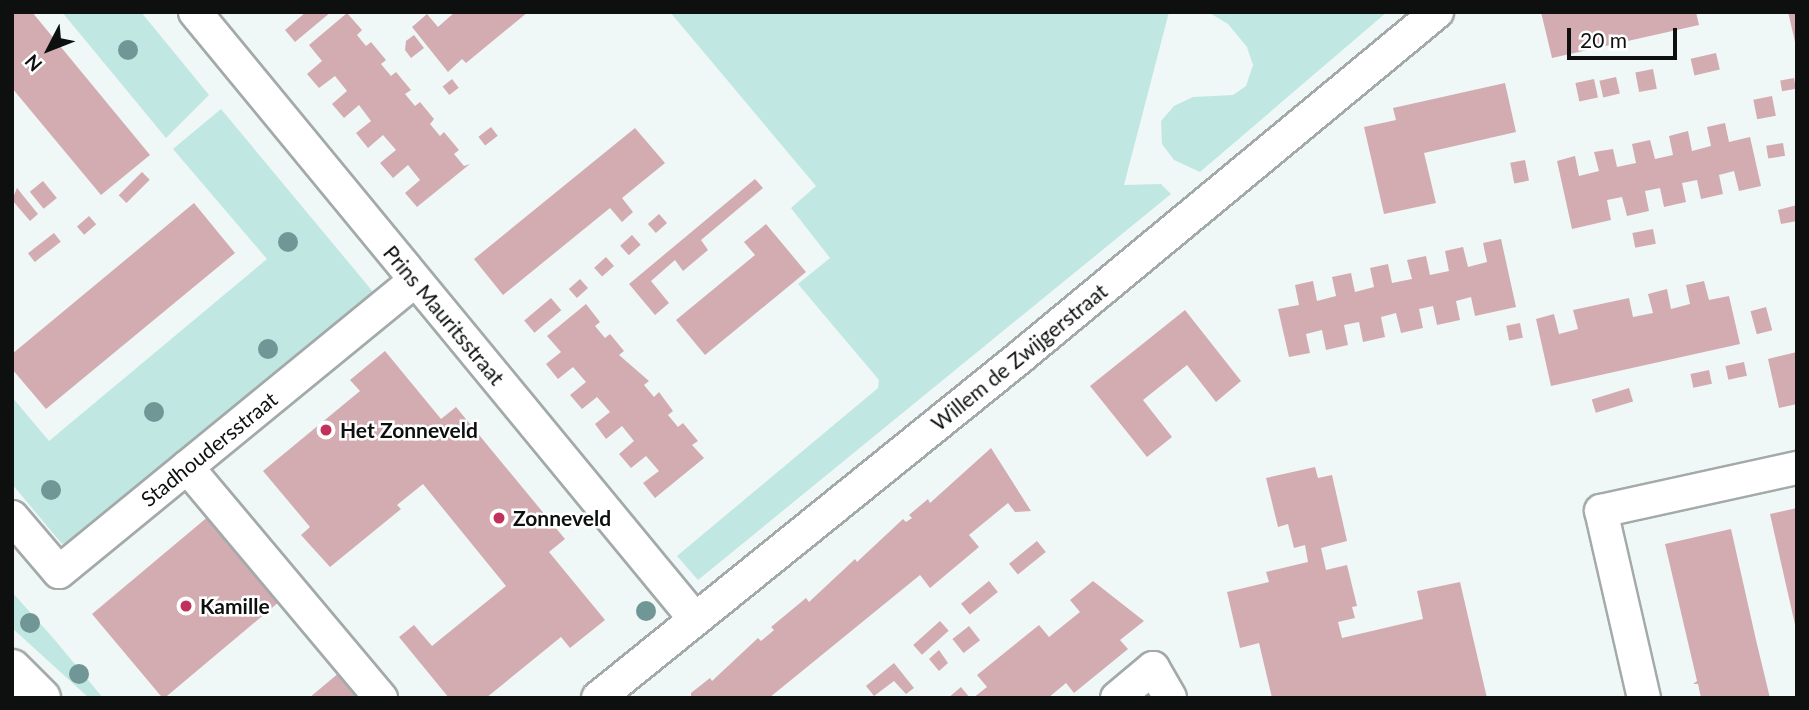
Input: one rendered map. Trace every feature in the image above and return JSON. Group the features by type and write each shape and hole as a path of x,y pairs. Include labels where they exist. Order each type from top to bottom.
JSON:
{"street":[{"name":"Prins Mauritsstraat","path":"195,12 694,618"},
{"name":"Willem de Zwijgerstraat","path":"598,698 1019,358 1437,12"},
{"name":"Stadhoudersstraat","path":"12,517 59,572 415,281"},
{"path":"187,467 381,698"},
{"path":"1644,698 1601,511 1797,468"},
{"path":"1116,698 1153,668 1170,698"},
{"path":"12,669 41,698"}],"shaded area":[{"path":"62,12 141,12 209,95 166,138"},
{"path":"670,12 1169,12 1124,185 1161,184 1171,194 698,580 677,556 878,388 879,380 798,284 830,258 791,208 816,186"},
{"path":"1208,12 1387,12 1200,172 1174,160 1162,144 1161,121 1174,106 1193,97 1233,95 1246,86 1253,65 1247,47 1228,24"},
{"path":"221,109 374,293 83,536 62,544 12,484 12,397 49,441 267,259 173,149"},
{"path":"12,592 103,698 89,698 12,628"}],"building":[{"path":"12,12 32,12 150,155 101,195 12,88"},
{"path":"306,12 331,12 295,42 285,30"},
{"path":"455,12 528,12 466,63 462,59 448,72 412,27 427,14 438,27"},
{"path":"1541,12 1696,12 1699,25 1552,58"},
{"path":"1788,12 1797,12 1796,46"},
{"path":"347,13 362,30 357,35 366,46 371,42 386,60 381,64 391,76 396,72 411,90 405,94 415,106 420,102 434,119 430,124 440,136 444,132 459,150 454,154 464,166 470,164 417,207 405,193 420,180 408,165 393,178 380,163 396,150 383,135 368,148 356,133 371,121 359,105 344,118 332,104 347,91 335,76 319,88 307,74 322,61 309,45"},
{"path":"414,35 424,48 411,58 405,50 406,41"},
{"path":"1716,53 1720,70 1694,75 1691,59"},
{"path":"1653,69 1657,89 1639,92 1635,72"},
{"path":"1616,77 1620,94 1603,97 1599,81"},
{"path":"1794,78 1796,89 1782,91 1780,80"},
{"path":"452,79 459,88 449,95 443,86"},
{"path":"1594,79 1598,98 1579,102 1575,83"},
{"path":"1505,83 1516,132 1424,153 1436,203 1384,214 1364,127 1396,120 1393,108"},
{"path":"1772,96 1776,116 1757,119 1753,100"},
{"path":"1725,123 1729,142 1750,137 1761,186 1739,191 1734,171 1719,175 1723,194 1701,199 1697,180 1682,183 1686,202 1664,207 1660,188 1645,191 1649,211 1627,216 1622,197 1607,200 1611,220 1572,229 1557,161 1575,156 1579,176 1599,171 1594,152 1613,149 1617,167 1636,163 1632,144 1650,140 1655,159 1673,155 1669,136 1688,131 1692,151 1711,146 1707,127"},
{"path":"491,127 498,136 485,146 478,137"},
{"path":"635,128 665,163 622,198 633,212 622,222 610,208 503,295 474,259"},
{"path":"1783,143 1785,156 1768,158 1766,146"},
{"path":"1525,160 1529,181 1514,183 1510,163"},
{"path":"142,172 150,180 126,203 119,195"},
{"path":"755,179 763,188 701,240 708,250 683,271 675,260 651,281 669,303 655,315 629,284"},
{"path":"43,181 57,198 44,209 30,192"},
{"path":"17,188 38,214 30,221 12,200"},
{"path":"194,203 235,253 46,409 12,369 12,354"},
{"path":"1797,205 1797,221 1781,224 1778,210"},
{"path":"659,214 667,223 656,233 648,224"},
{"path":"89,216 96,224 84,235 77,226"},
{"path":"766,224 806,272 705,355 676,320 755,255 744,242"},
{"path":"1653,229 1656,244 1635,248 1632,233"},
{"path":"54,233 61,242 35,262 28,253"},
{"path":"632,235 641,245 629,255 620,246"},
{"path":"1501,239 1516,307 1475,316 1471,297 1456,301 1460,320 1437,325 1433,306 1419,309 1423,328 1401,333 1396,313 1381,317 1385,337 1363,342 1359,322 1344,325 1348,345 1326,350 1322,330 1306,334 1310,353 1289,357 1278,309 1299,305 1295,285 1313,281 1317,301 1336,296 1332,277 1351,273 1355,292 1374,287 1370,268 1388,264 1392,283 1412,279 1407,260 1426,256 1430,275 1449,271 1445,251 1463,247 1468,267 1487,262 1483,243"},
{"path":"606,257 614,266 602,277 594,268"},
{"path":"580,279 588,288 577,298 569,289"},
{"path":"1704,281 1709,300 1729,296 1740,344 1551,386 1536,319 1554,314 1559,334 1578,329 1573,310 1629,298 1633,317 1653,313 1648,294 1667,289 1671,309 1690,304 1686,285"},
{"path":"551,298 561,310 534,333 524,320"},
{"path":"586,304 600,322 595,326 605,338 610,334 624,351 619,355 649,381 644,385 654,397 659,392 673,411 668,415 678,427 683,423 698,441 692,445 704,458 655,498 643,483 659,471 646,456 631,468 619,454 634,441 622,426 606,439 595,424 610,412 597,397 582,409 570,395 586,382 573,367 558,379 546,364 561,352 547,336"},
{"path":"1766,307 1772,330 1757,334 1751,311"},
{"path":"1185,310 1241,381 1216,402 1187,365 1143,400 1172,437 1147,457 1090,386"},
{"path":"1520,323 1523,338 1509,340 1506,326"},
{"name":"Zonneveld","path":"385,351 441,419 456,407 565,539 549,552 605,620 570,648 561,637 486,698 449,698 399,637 414,625 432,646 506,586 423,484 397,505 401,509 330,567 301,535 310,527 263,471 360,391 350,380"},
{"path":"1797,352 1797,404 1779,408 1768,359"},
{"path":"1744,362 1747,376 1728,380 1725,366"},
{"path":"1709,370 1712,384 1693,388 1690,374"},
{"path":"1629,388 1633,401 1596,413 1592,399"},
{"path":"991,448 1031,511 1015,512 1008,503 969,535 979,547 930,588 920,575 769,698 691,698 691,693 710,678 712,681 758,638 761,641 774,630 771,627 806,598 809,602 903,519 906,522 912,518 909,515 928,499 930,503"},
{"path":"1315,467 1318,478 1332,475 1347,541 1321,548 1326,570 1347,565 1357,606 1352,607 1355,618 1338,622 1342,638 1423,619 1417,591 1460,582 1487,698 1272,698 1259,643 1240,648 1227,592 1269,582 1266,572 1308,562 1305,545 1294,548 1288,524 1278,527 1266,478"},
{"path":"1797,508 1797,629 1796,629 1770,514"},
{"name":"Kamille","path":"210,515 281,600 165,698 92,614"},
{"path":"1731,529 1770,698 1701,698 1698,684 1693,684 1697,681 1665,544"},
{"path":"1037,541 1046,552 1018,575 1009,564"},
{"path":"989,581 998,592 970,615 961,604"},
{"path":"1093,581 1144,621 1120,640 1128,649 1074,693 1066,683 1048,698 973,698 987,687 977,675 1039,625 1049,637 1080,612 1070,600"},
{"path":"940,621 949,631 922,655 913,645"},
{"path":"969,626 980,640 964,653 952,639"},
{"path":"939,650 948,663 939,671 929,659"},
{"path":"894,663 914,688 906,694 894,681 874,696 866,686"},
{"path":"340,672 361,698 309,698"},
{"path":"961,687 970,698 948,698"}],"place":[{"name":"Het Zonneveld","path":"326,430"},
{"name":"Zonneveld","path":"499,518"},
{"name":"Kamille","path":"186,606"}]}
